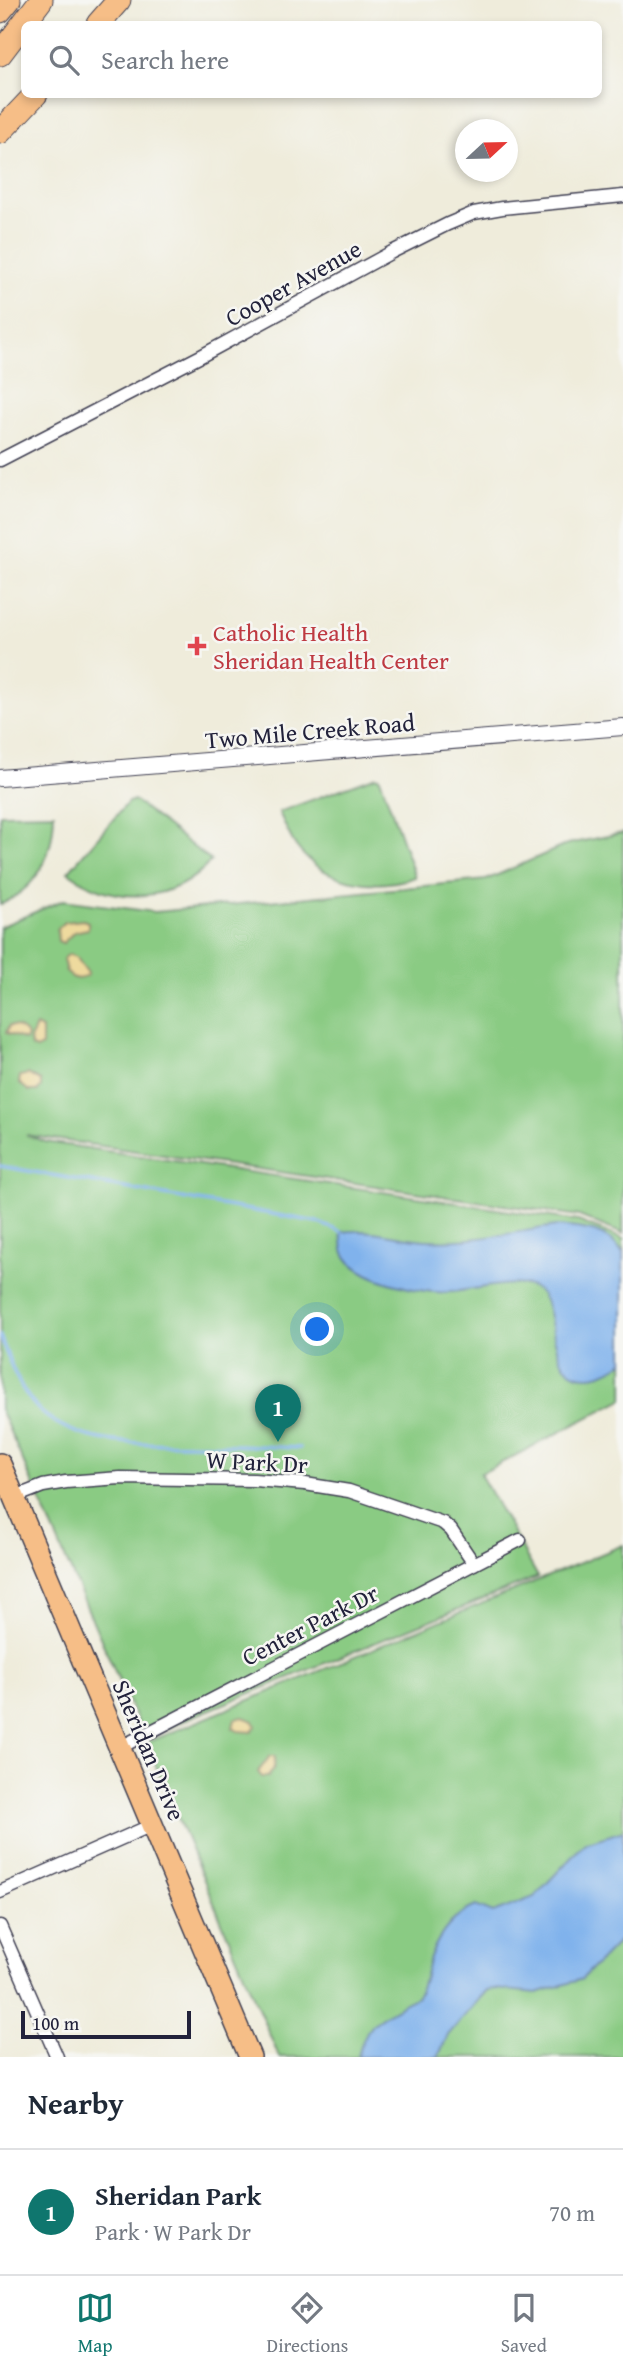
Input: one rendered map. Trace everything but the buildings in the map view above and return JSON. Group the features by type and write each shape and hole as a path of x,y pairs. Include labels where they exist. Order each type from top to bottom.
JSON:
{"highway":[{"path":"0,11 9,0"},
{"path":"25,21 41,0"},
{"path":"101,21 119,0"},
{"path":"0,54 21,26"},
{"path":"0,132 32,99"},
{"path":"0,145 32,99"}],"main road":[{"name":"Sheridan Drive","path":"0,1464 250,2057"}],"street":[{"name":"Cooper Avenue","path":"0,460 448,224 474,214 502,208 623,196"},
{"name":"Two Mile Creek Road","path":"0,778 623,727"},
{"name":"W Park Dr","path":"15,1497 43,1486 120,1478 254,1480 305,1484 349,1491 443,1523 451,1530 474,1564"},
{"name":"Center Park Dr","path":"119,1748 520,1540"},
{"path":"0,1892 152,1825"},
{"path":"0,1926 57,2057"}],"green space":[{"path":"376,776 380,778 415,877 400,881 367,883 335,876 307,859 296,846 279,812"},
{"path":"134,800 211,861 179,886 142,895 104,891 68,872 128,802"},
{"path":"54,813 51,842 42,868 25,889 0,905 0,814"},
{"path":"623,833 623,1234 579,1216 26,1135 46,1142 578,1221 623,1239 623,1399 480,1474 538,1577 194,1716 145,1740 0,1409 0,927 63,900 155,912 486,880 568,844"},
{"path":"623,1545 623,2057 279,2057 146,1743"}],"sand":[{"path":"64,922 88,922 88,929 74,932 63,943 58,941 57,930"},
{"path":"69,954 76,957 88,973 87,976 76,978 66,972 63,959"},
{"path":"9,1026 24,1032 27,1036 25,1040 6,1033"},
{"path":"36,1026 42,1029 42,1046 36,1049 31,1047 30,1040"},
{"path":"28,1074 41,1081 38,1091 29,1091 19,1083 20,1076"},
{"path":"243,1717 254,1721 256,1726 252,1732 233,1728 235,1719"},
{"path":"270,1756 275,1756 274,1768 268,1777 262,1777 258,1772"}],"water":[{"path":"556,1226 585,1229 601,1234 623,1253 623,1362 598,1375 573,1373 563,1363 545,1301 538,1290 515,1284 439,1292 392,1284 362,1271 351,1263 344,1253 341,1232 364,1231 443,1241"},
{"path":"623,1831 623,1937 582,1979 537,1993 487,1990 448,2035 438,2057 358,2057 365,2036 374,2023 417,1996 439,1939 458,1916 476,1906 493,1913 534,1897 585,1843"}],"waterway":[{"path":"0,1166 317,1222 341,1232"},
{"path":"0,1336 16,1376 33,1403 57,1423 76,1432 95,1438 137,1443 300,1448"}],"place":[{"name":"Catholic Health Sheridan Health Center","path":"197,646"},
{"name":"Sheridan Park","path":"278,1442"}]}
